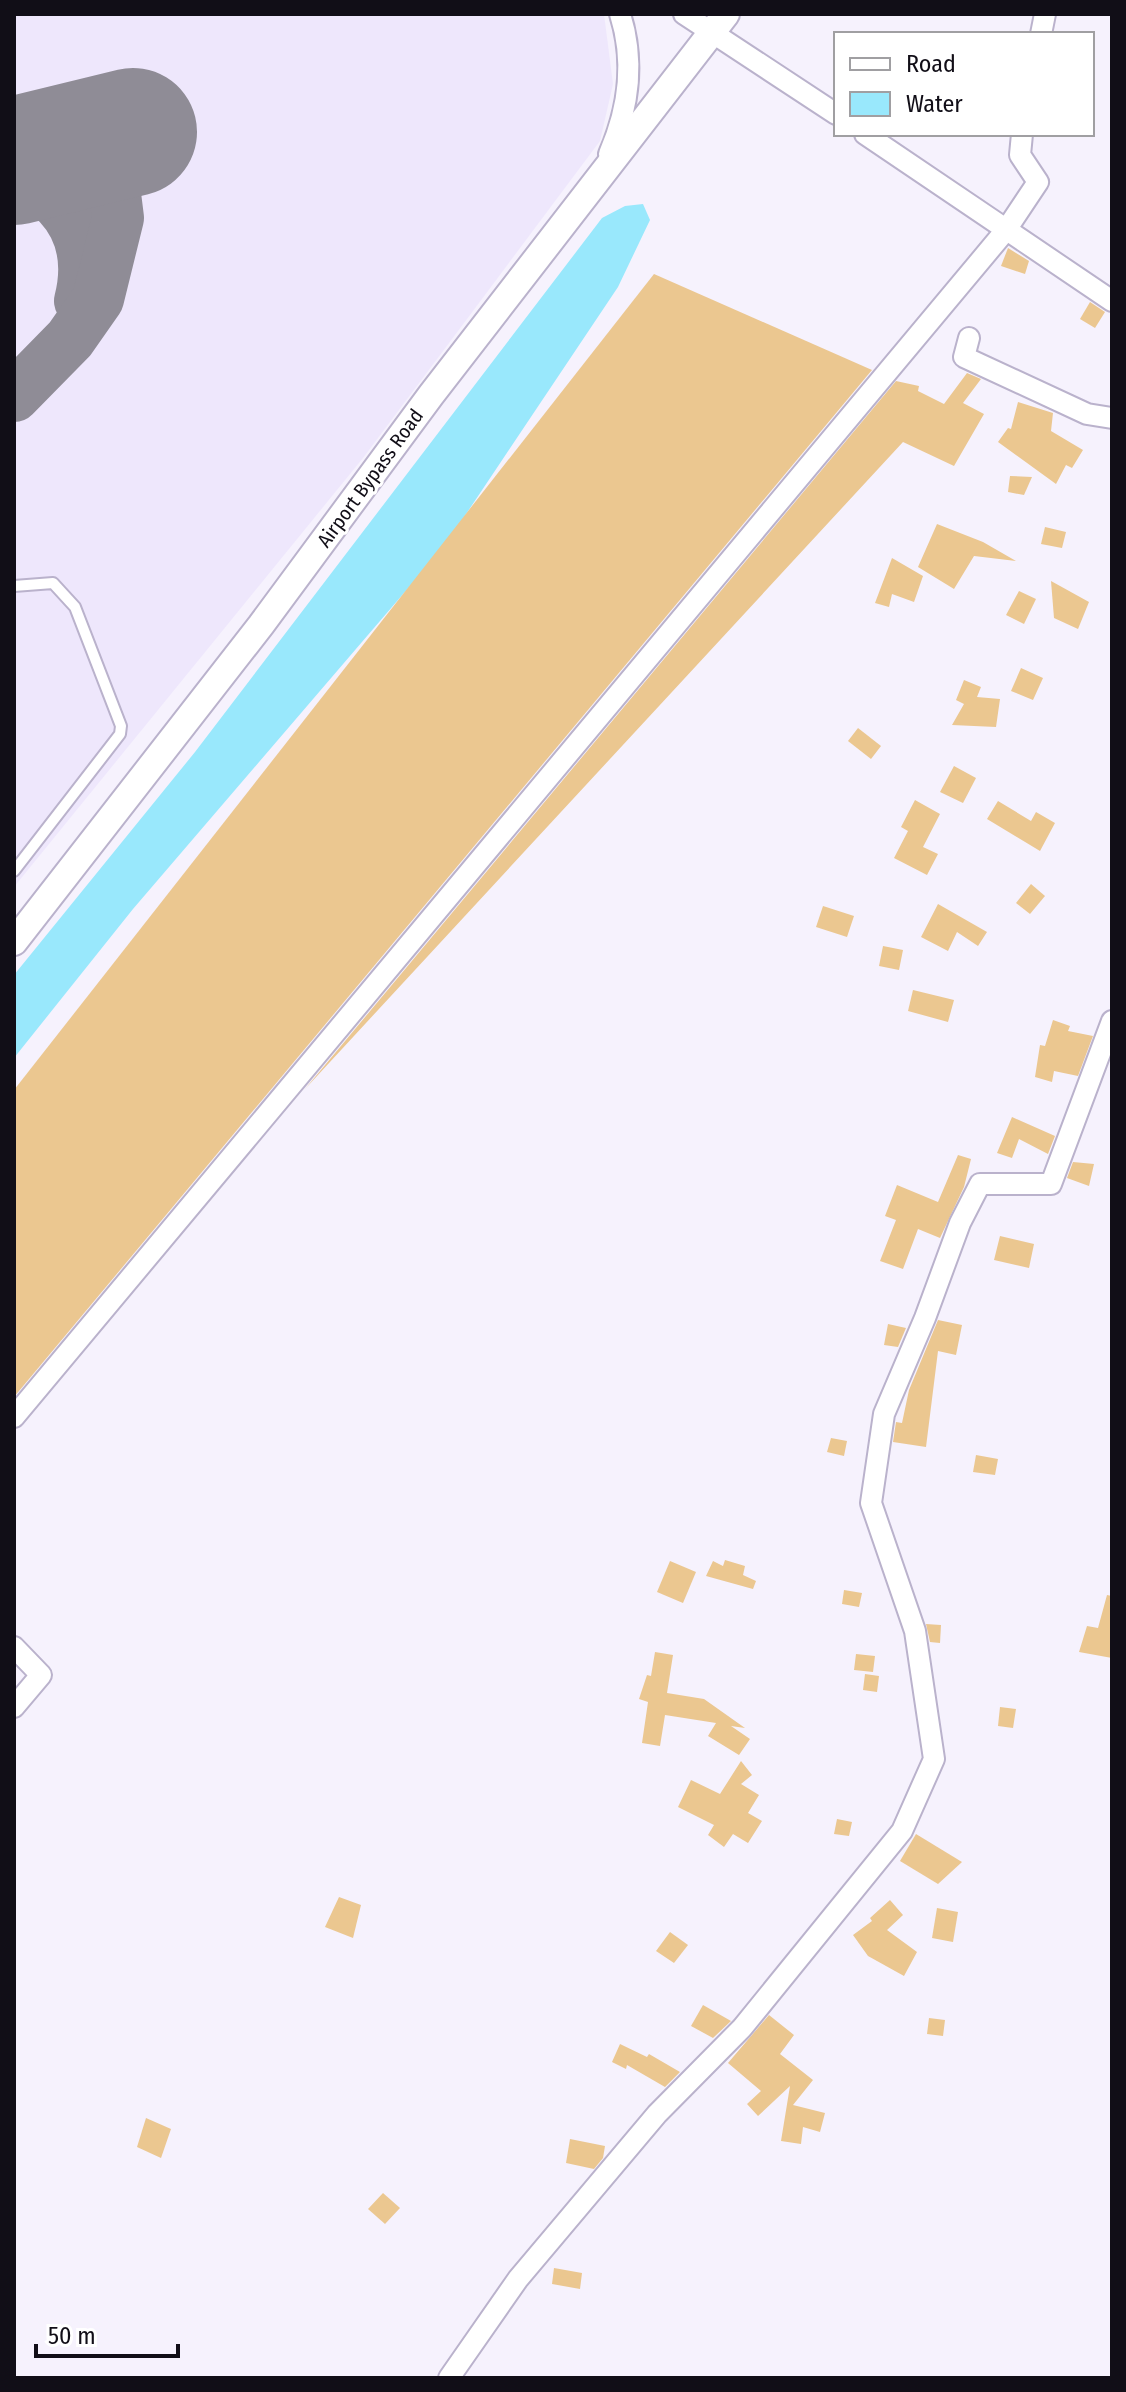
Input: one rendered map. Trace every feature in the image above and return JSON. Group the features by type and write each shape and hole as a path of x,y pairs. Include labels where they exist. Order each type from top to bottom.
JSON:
{"street":[{"path":"600,174 619,131 628,86 631,56 620,14"},
{"path":"684,14 718,24 834,112"},
{"name":"Airport Bypass Road","path":"14,942 261,625 600,174 718,24"},
{"path":"868,136 1112,301"},
{"path":"14,1417 1006,230 1038,182 1020,155 1022,136"},
{"path":"969,338 964,357 1074,409 1112,418"},
{"path":"449,2378 518,2279 657,2114 742,2028 902,1831 934,1759 915,1631 871,1503 884,1414 925,1318 960,1223 980,1184 1051,1184 1112,1021"},
{"path":"14,1647 41,1675 14,1707"}],"lane":[{"path":"14,586 53,583 75,607 121,726 120,734 14,871"}],"shaded area":[{"path":"14,14 604,14 613,84 600,141 363,458 14,887"}],"water":[{"path":"643,204 650,220 618,287 446,544 133,909 14,1058 14,975 195,752 602,218 625,206"}],"building":[{"path":"1008,248 1029,261 1025,274 1001,266"},
{"path":"654,274 872,370 14,1397 14,1090"},
{"path":"1090,302 1105,312 1095,328 1080,319"},
{"path":"967,373 981,379 963,403 984,414 954,466 903,442 305,1089 896,381 919,386 918,391 944,404"},
{"path":"1018,402 1053,413 1051,431 1083,450 1072,468 1066,465 1056,484 998,442 1008,428 1011,429"},
{"path":"1010,476 1032,477 1024,495 1008,492"},
{"path":"937,524 983,542 1016,561 974,556 954,589 918,567"},
{"path":"1045,527 1066,532 1062,548 1041,544"},
{"path":"892,558 923,576 914,602 892,594 889,607 875,603"},
{"path":"1051,581 1089,602 1078,629 1054,618"},
{"path":"1019,591 1036,599 1024,624 1006,615"},
{"path":"1021,668 1043,678 1033,700 1011,691"},
{"path":"964,680 981,687 977,697 1000,699 996,727 952,725 964,704 956,700"},
{"path":"858,728 881,746 871,759 848,741"},
{"path":"954,766 976,778 963,803 940,792"},
{"path":"915,800 940,814 923,847 938,854 927,875 894,858 908,831 901,827"},
{"path":"998,801 1031,821 1036,812 1055,823 1040,851 987,819"},
{"path":"1031,884 1045,896 1030,914 1016,903"},
{"path":"938,904 987,932 978,946 957,932 948,951 921,937"},
{"path":"823,906 854,916 847,937 816,927"},
{"path":"883,946 903,950 899,970 879,966"},
{"path":"913,990 954,1000 948,1022 908,1011"},
{"path":"1053,1020 1070,1026 1068,1031 1093,1036 1078,1076 1054,1071 1052,1082 1035,1077 1040,1045 1045,1046"},
{"path":"1012,1117 1055,1136 1048,1154 1019,1139 1012,1158 997,1153"},
{"path":"958,1155 971,1159 964,1187 940,1238 918,1229 903,1269 880,1261 896,1220 885,1216 897,1185 938,1202"},
{"path":"1073,1162 1094,1164 1089,1186 1067,1178"},
{"path":"1000,1236 1034,1244 1029,1268 994,1260"},
{"path":"938,1320 962,1325 956,1355 938,1351 926,1447 893,1442 896,1422 902,1423 909,1390"},
{"path":"888,1324 906,1328 898,1347 884,1345"},
{"path":"831,1438 847,1441 844,1456 827,1452"},
{"path":"976,1455 998,1459 995,1475 973,1472"},
{"path":"725,1560 745,1566 743,1575 756,1581 753,1589 706,1576 713,1561 723,1566"},
{"path":"670,1561 696,1572 683,1603 657,1592"},
{"path":"844,1590 862,1593 859,1607 842,1604"},
{"path":"1107,1595 1112,1596 1112,1658 1079,1652 1087,1626 1098,1628"},
{"path":"926,1624 941,1625 940,1643 930,1642"},
{"path":"655,1652 673,1655 667,1693 704,1699 745,1728 731,1726 750,1739 739,1755 708,1736 716,1723 665,1715 660,1746 642,1743 648,1702 639,1699 647,1675 651,1676"},
{"path":"856,1654 875,1656 873,1672 854,1670"},
{"path":"865,1674 879,1676 877,1692 863,1690"},
{"path":"1000,1707 1016,1709 1013,1728 998,1726"},
{"path":"741,1761 752,1775 741,1784 759,1795 748,1813 762,1821 748,1843 733,1834 724,1847 708,1835 714,1825 678,1807 691,1780 720,1794"},
{"path":"837,1819 852,1822 849,1836 834,1834"},
{"path":"916,1834 962,1862 938,1884 900,1861"},
{"path":"339,1897 361,1905 353,1938 325,1927"},
{"path":"890,1900 903,1915 887,1930 917,1952 904,1976 868,1956 853,1935 872,1921 870,1918"},
{"path":"937,1908 958,1912 953,1942 932,1938"},
{"path":"670,1932 688,1945 674,1963 656,1951"},
{"path":"703,2005 731,2021 713,2038 691,2026"},
{"path":"769,2015 794,2035 780,2054 813,2080 793,2105 825,2113 820,2132 803,2127 801,2144 781,2141 790,2086 758,2116 747,2104 761,2091 728,2063"},
{"path":"929,2018 945,2020 943,2036 927,2034"},
{"path":"620,2044 647,2057 649,2054 680,2072 665,2087 627,2065 626,2069 612,2062"},
{"path":"146,2118 171,2129 161,2158 137,2147"},
{"path":"570,2139 605,2146 603,2158 594,2169 566,2163"},
{"path":"383,2193 400,2208 385,2224 368,2209"},
{"path":"554,2268 582,2273 580,2289 552,2284"}],"taxiway":[{"path":"14,396 70,339 98,299 118,218 108,138"},
{"path":"14,174 50,196 73,224 84,260 80,301"}],"runway":[{"path":"14,161 133,132"}]}
